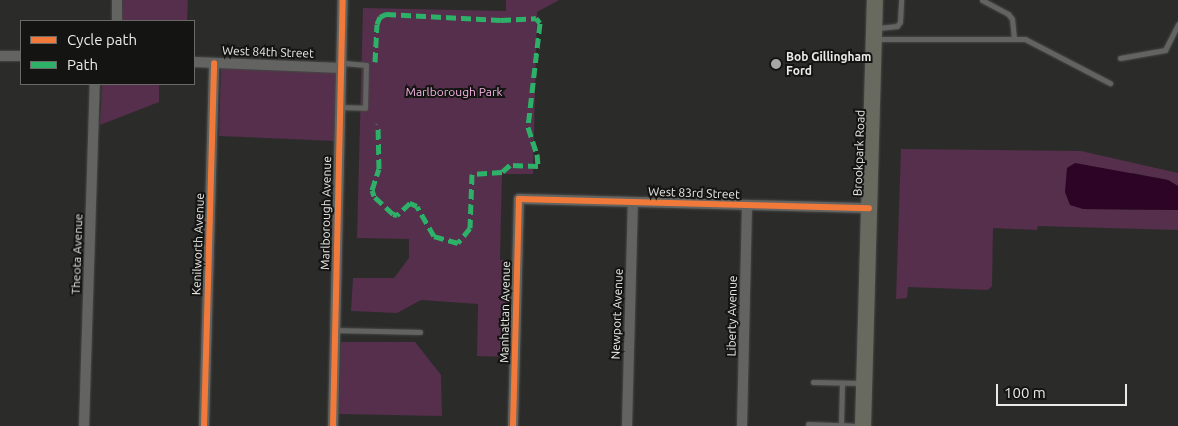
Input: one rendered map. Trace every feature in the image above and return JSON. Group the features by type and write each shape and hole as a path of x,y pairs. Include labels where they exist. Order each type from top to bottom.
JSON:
{"main road":[{"name":"Brookpark Road","path":"863,426 875,0"}],"street":[{"path":"117,20 118,0"},
{"name":"Marlborough Avenue","path":"333,426 343,0"},
{"path":"0,56 20,56"},
{"name":"West 84th Street","path":"195,62 341,66"},
{"name":"Kenilworth Avenue","path":"204,426 214,63"},
{"name":"Theota Avenue","path":"84,426 96,85"},
{"name":"West 83rd Street","path":"519,199 869,208"},
{"name":"Manhattan Avenue","path":"513,426 519,199"},
{"name":"Newport Avenue","path":"627,426 633,202"},
{"name":"Liberty Avenue","path":"742,426 747,206"}],"lane":[{"path":"874,34 897,26 900,22 901,0"},
{"path":"982,0 998,7 1012,19 1014,39"},
{"path":"1120,58 1165,50 1178,24"},
{"path":"874,34 1025,39 1110,83"},
{"path":"340,107 365,108 366,65 341,66"},
{"path":"335,330 420,332"},
{"path":"813,382 864,384"},
{"path":"840,425 842,383"},
{"path":"808,424 856,426"}],"green space":[{"path":"123,0 188,0 187,20 122,20"},
{"name":"Marlborough Park","path":"506,0 559,0 537,12 533,174 502,174 500,260 512,260 509,357 477,356 478,304 421,300 397,313 351,311 353,278 394,278 409,258 409,239 357,238 363,8 506,11"},
{"path":"221,68 337,73 335,141 219,136"},
{"path":"102,85 159,85 159,102 100,125"},
{"path":"901,149 1081,151 1178,173 1178,186 1168,180 1133,173 1083,209 1178,210 1178,230 1038,226 1037,230 993,228 992,286 988,290 908,287 907,298 896,299"},
{"path":"341,342 415,342 441,375 442,416 339,414"}],"shaded area":[{"path":"1075,163 1168,180 1178,186 1178,210 1083,209 1070,205 1065,192 1067,168"}],"marked path":[{"path":"375,62 377,24 380,17 386,14 501,20 536,18 540,23 528,127 537,154 538,166 510,165 502,172 472,174 470,228 458,243 434,236 417,206 410,203 397,215 393,214 374,196 372,190 379,169 378,124"}],"cycle path":[{"path":"333,426 343,0"},
{"path":"204,426 214,63"},
{"path":"513,426 519,199 869,208"}],"place":[{"name":"Bob Gillingham Ford","path":"776,64"}]}
